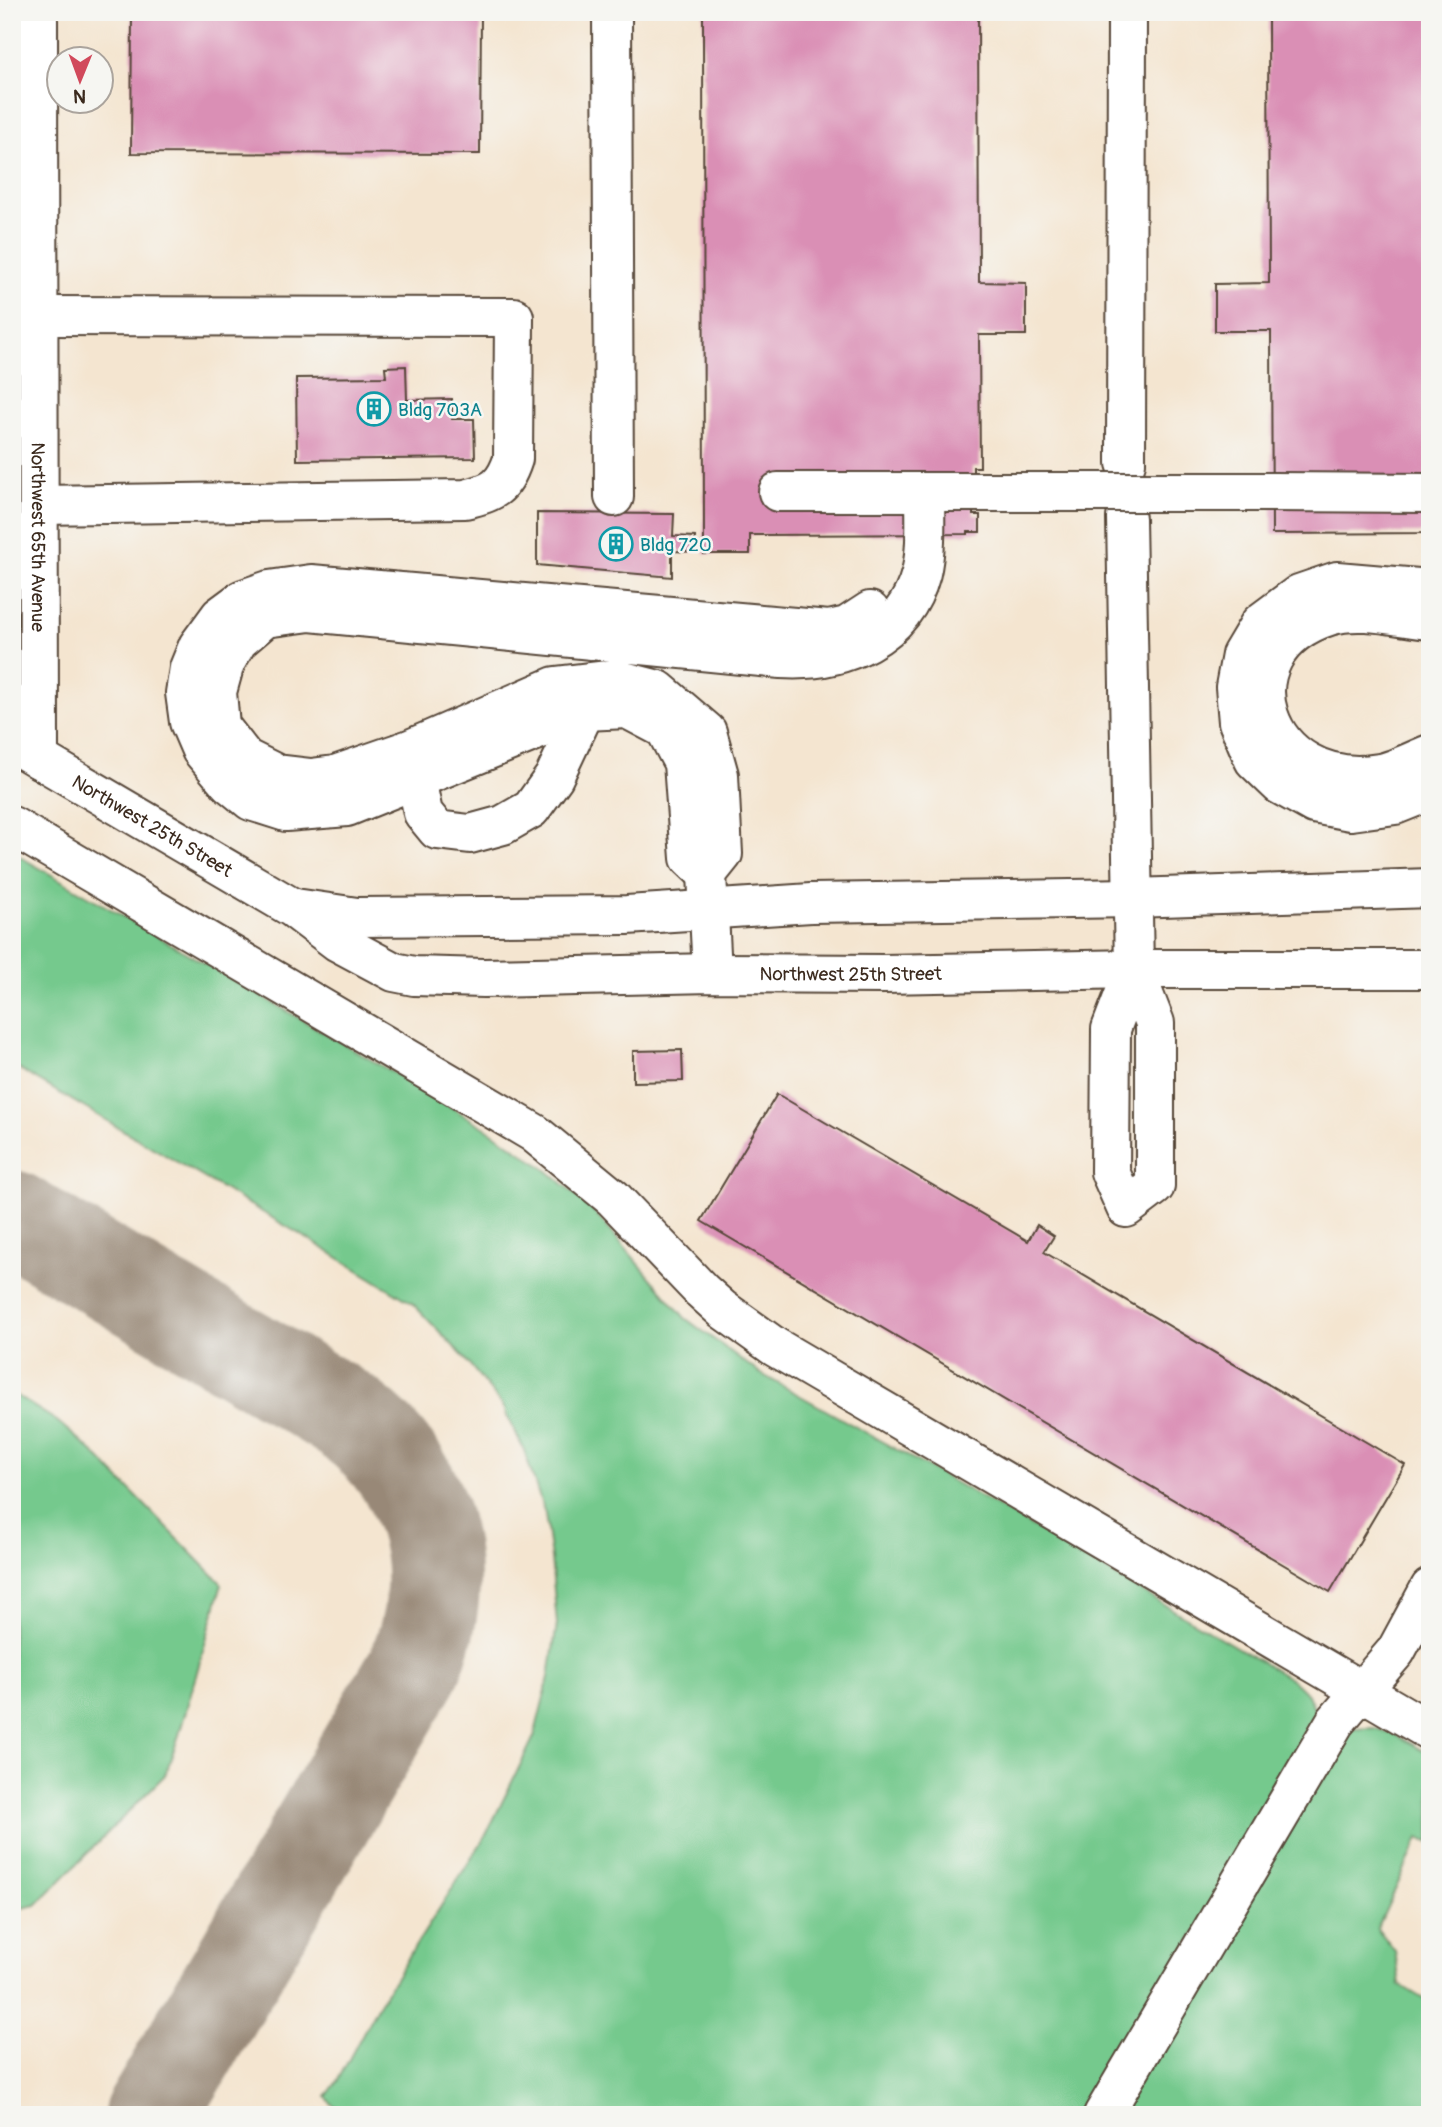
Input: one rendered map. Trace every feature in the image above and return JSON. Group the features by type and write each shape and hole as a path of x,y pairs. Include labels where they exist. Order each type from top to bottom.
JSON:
{"street":[{"name":"Northwest 65th Avenue","path":"26,751 39,505 38,12"},
{"path":"612,12 614,497"},
{"path":"1126,12 1126,463"},
{"path":"38,316 514,317 513,459 508,475 498,487 483,495 465,499 39,505"},
{"path":"778,492 1430,492"},
{"path":"712,973 707,891 690,858 683,763 665,729 626,709 585,711 413,764 341,791 312,778 277,774 245,758 220,726 217,692 225,663 238,641 265,618 310,612 768,658 816,659 855,649 879,637 904,609 921,573 913,534 914,492"},
{"path":"1126,518 1133,968 1111,1029 1110,1172 1126,1208 1155,1186 1155,1023 1133,968"},
{"path":"1430,589 1337,581 1299,594 1260,623 1241,655 1235,687 1238,722 1254,760 1280,785 1314,804 1351,811 1388,789 1430,754"},
{"path":"1430,620 1360,612 1330,615 1298,630 1273,657 1266,675 1266,701 1272,725 1286,748 1315,768 1388,789 1430,791"},
{"path":"413,764 555,686 615,679 657,690 707,732 719,775 723,854 707,891"},
{"path":"413,764 424,813 437,830 470,834 503,825 531,808 554,778 585,711"},
{"name":"Northwest 25th Street","path":"26,751 293,908 338,942 394,972 433,977 712,973 884,974 1133,968 1430,968"},
{"path":"12,826 534,1133 613,1198 722,1309 775,1347 1430,1731"},
{"name":"Northwest 25th Street","path":"293,908 357,917 627,915 707,891 811,903 1133,898 1430,888"},
{"path":"1103,2115 1335,1722 1396,1651 1428,1594"}],"green space":[{"path":"12,852 413,1084 492,1132 547,1170 591,1208 685,1318 758,1372 995,1505 1292,1680 1305,1693 1312,1702 1316,1720 1092,2115 350,2115 326,2097 378,2005 485,1837 534,1737 549,1677 557,1624 545,1514 524,1450 502,1405 462,1355 412,1303 12,1065"},
{"path":"12,1393 57,1421 93,1452 222,1584 165,1775 36,1905 18,1909 12,1904"},
{"path":"1374,1728 1394,1734 1430,1755 1430,1843 1419,1838 1377,1929 1395,1951 1400,1985 1430,2003 1430,2115 1112,2115 1328,1751 1354,1729"}],"building":[{"path":"132,12 481,12 480,154 131,153"},
{"path":"703,12 978,12 979,282 1026,283 1026,335 979,335 980,467 973,467 973,515 980,515 980,532 750,535 750,554 704,554"},
{"path":"1268,12 1430,12 1430,533 1272,534 1271,331 1215,331 1215,284 1269,283"},
{"name":"Bldg 703A","path":"406,366 407,400 452,399 452,419 474,419 475,458 297,460 296,378 386,377 385,367"},
{"name":"Bldg 720","path":"537,513 674,514 673,536 695,537 695,552 672,551 672,577 537,565"},
{"path":"682,1050 683,1081 633,1082 633,1051"},
{"path":"777,1094 1028,1241 1037,1225 1054,1236 1044,1252 1405,1465 1330,1592 701,1221"}],"taxiway":[{"path":"12,1217 333,1407 366,1431 392,1458 412,1489 425,1523 432,1558 432,1595 426,1632 413,1670 151,2115"}],"place":[{"name":"Bldg 703A","path":"374,409"},
{"name":"Bldg 720","path":"616,544"}]}
